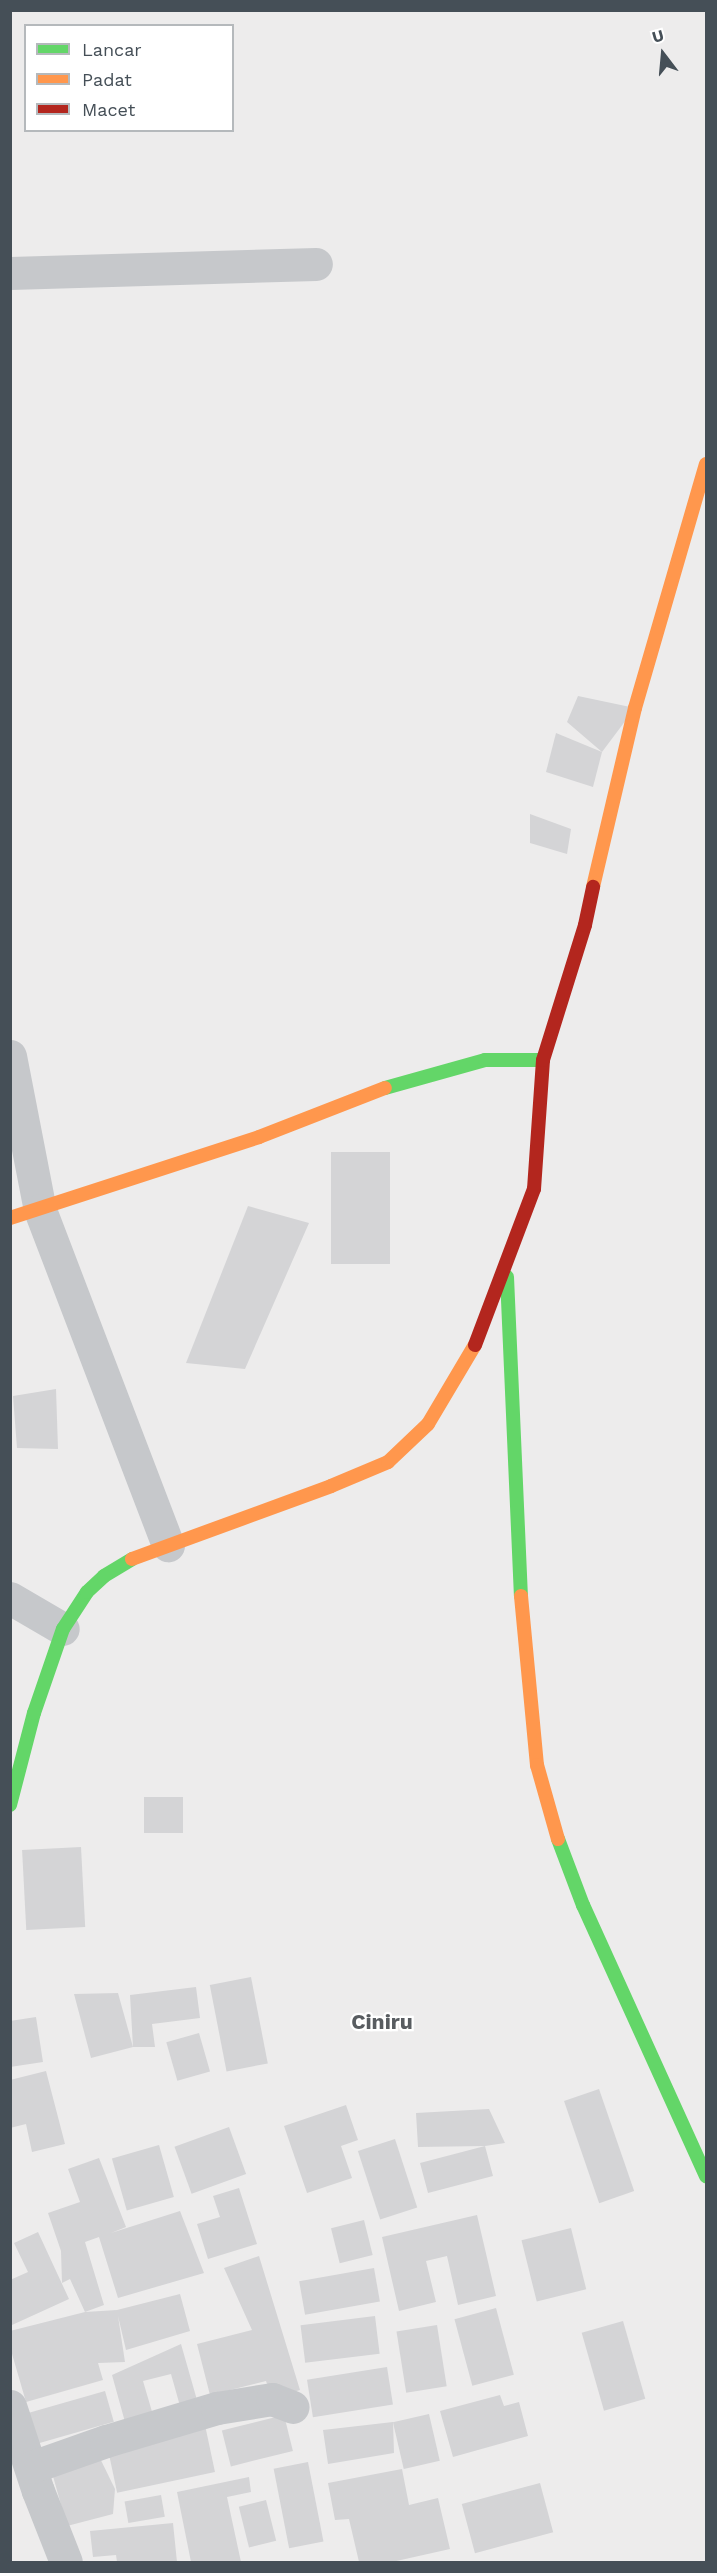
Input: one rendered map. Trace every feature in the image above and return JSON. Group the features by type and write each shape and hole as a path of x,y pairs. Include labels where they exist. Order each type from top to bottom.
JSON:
{"street":[{"path":"10,273 316,264"},
{"path":"10,1805 17,1766 63,1629 87,1592 104,1576 125,1562 331,1486 388,1462 428,1425 470,1357 506,1268 534,1189 543,1060 585,925 614,789 638,697 706,464"},
{"path":"10,1056 25,1214 168,1545"},
{"path":"25,1214 259,1137 371,1092 441,1070 485,1060 543,1060"},
{"path":"506,1268 521,1599 537,1765 559,1843 583,1905 706,2176"},
{"path":"10,1598 63,1629"},
{"path":"32,2467 106,2441 217,2408 272,2399 293,2407"},
{"path":"10,2406 32,2467 38,2492 66,2562"}],"building":[{"path":"578,696 635,708 602,752 567,722"},
{"path":"556,733 602,752 593,787 546,772"},
{"path":"530,814 571,829 567,854 530,843"},
{"path":"331,1152 390,1152 390,1264 331,1264"},
{"path":"248,1206 309,1223 245,1369 186,1363"},
{"path":"56,1389 58,1449 17,1448 13,1396"},
{"path":"144,1797 183,1797 183,1833 144,1833"},
{"path":"81,1847 85,1927 26,1930 22,1850"},
{"path":"251,1977 268,2063 227,2071 210,1985"},
{"path":"196,1987 200,2018 152,2024 155,2047 133,2047 130,1995"},
{"path":"118,1993 133,2047 91,2058 74,1994"},
{"path":"36,2017 43,2062 10,2067 10,2021"},
{"path":"199,2033 210,2071 177,2081 166,2042"},
{"path":"46,2071 65,2144 32,2152 26,2124 10,2128 10,2080"},
{"path":"599,2089 634,2191 599,2203 564,2101"},
{"path":"346,2105 358,2140 341,2146 352,2178 307,2193 284,2126"},
{"path":"489,2109 505,2143 485,2146 418,2147 416,2113"},
{"path":"229,2127 246,2174 192,2194 174,2147"},
{"path":"395,2139 417,2207 380,2220 358,2151"},
{"path":"159,2145 174,2197 127,2210 112,2159"},
{"path":"485,2146 493,2176 428,2193 420,2163"},
{"path":"99,2158 126,2227 111,2233 180,2211 204,2273 118,2298 99,2237 85,2242 104,2305 85,2312 70,2279 62,2283 61,2251 48,2213 80,2202 68,2169"},
{"path":"239,2188 257,2244 208,2259 197,2224 220,2217 213,2196"},
{"path":"477,2215 496,2296 458,2305 447,2256 426,2261 436,2302 399,2311 382,2237"},
{"path":"364,2220 373,2255 340,2263 331,2228"},
{"path":"571,2228 586,2289 537,2301 522,2240"},
{"path":"38,2232 69,2299 12,2325 10,2280 28,2272 14,2243"},
{"path":"259,2256 300,2390 272,2399 266,2381 210,2395 197,2344 252,2330 224,2268"},
{"path":"374,2268 380,2301 305,2315 299,2281"},
{"path":"180,2294 190,2331 126,2350 118,2316 125,2362 98,2363 103,2380 26,2402 10,2347 10,2331 85,2312 117,2310"},
{"path":"496,2308 514,2375 472,2386 454,2319"},
{"path":"375,2316 380,2354 305,2363 301,2325"},
{"path":"623,2321 645,2399 604,2411 582,2333"},
{"path":"437,2325 447,2386 406,2393 397,2331"},
{"path":"181,2344 197,2400 180,2406 171,2374 143,2381 153,2415 125,2422 112,2375"},
{"path":"387,2367 393,2405 313,2417 307,2380"},
{"path":"105,2391 114,2422 38,2444 29,2413"},
{"path":"500,2395 504,2406 519,2402 528,2436 453,2457 440,2411"},
{"path":"429,2414 440,2461 404,2469 393,2422"},
{"path":"284,2415 293,2451 231,2466 222,2430"},
{"path":"393,2422 394,2453 328,2464 323,2430"},
{"path":"205,2425 215,2472 117,2493 107,2446"},
{"path":"94,2446 115,2489 113,2514 67,2526 49,2462"},
{"path":"308,2462 323,2542 289,2548 274,2469"},
{"path":"402,2469 409,2505 438,2498 450,2549 392,2562 359,2562 349,2519 335,2520 328,2483"},
{"path":"249,2477 251,2492 227,2497 241,2562 191,2562 177,2492"},
{"path":"540,2483 553,2532 475,2553 462,2504"},
{"path":"161,2495 165,2517 128,2523 125,2501"},
{"path":"266,2500 276,2541 249,2548 239,2507"},
{"path":"173,2523 177,2562 117,2562 116,2555 93,2557 90,2531"}],"traffic: fast":[{"path":"385,1088 485,1060 543,1060"},
{"path":"507,1277 521,1596"},
{"path":"10,1805 34,1713 63,1629 87,1592 104,1576 132,1559"},
{"path":"558,1839 583,1905 706,2176"}],"traffic: slow":[{"path":"593,887 635,708 706,464"},
{"path":"10,1218 259,1137 385,1088"},
{"path":"132,1559 331,1486 388,1462 428,1424 475,1345"},
{"path":"521,1596 537,1765 558,1839"}],"traffic: jam":[{"path":"475,1345 534,1189 543,1060 585,925 593,887"}],"district":[{"name":"Ciniru","path":"382,2022"}]}
